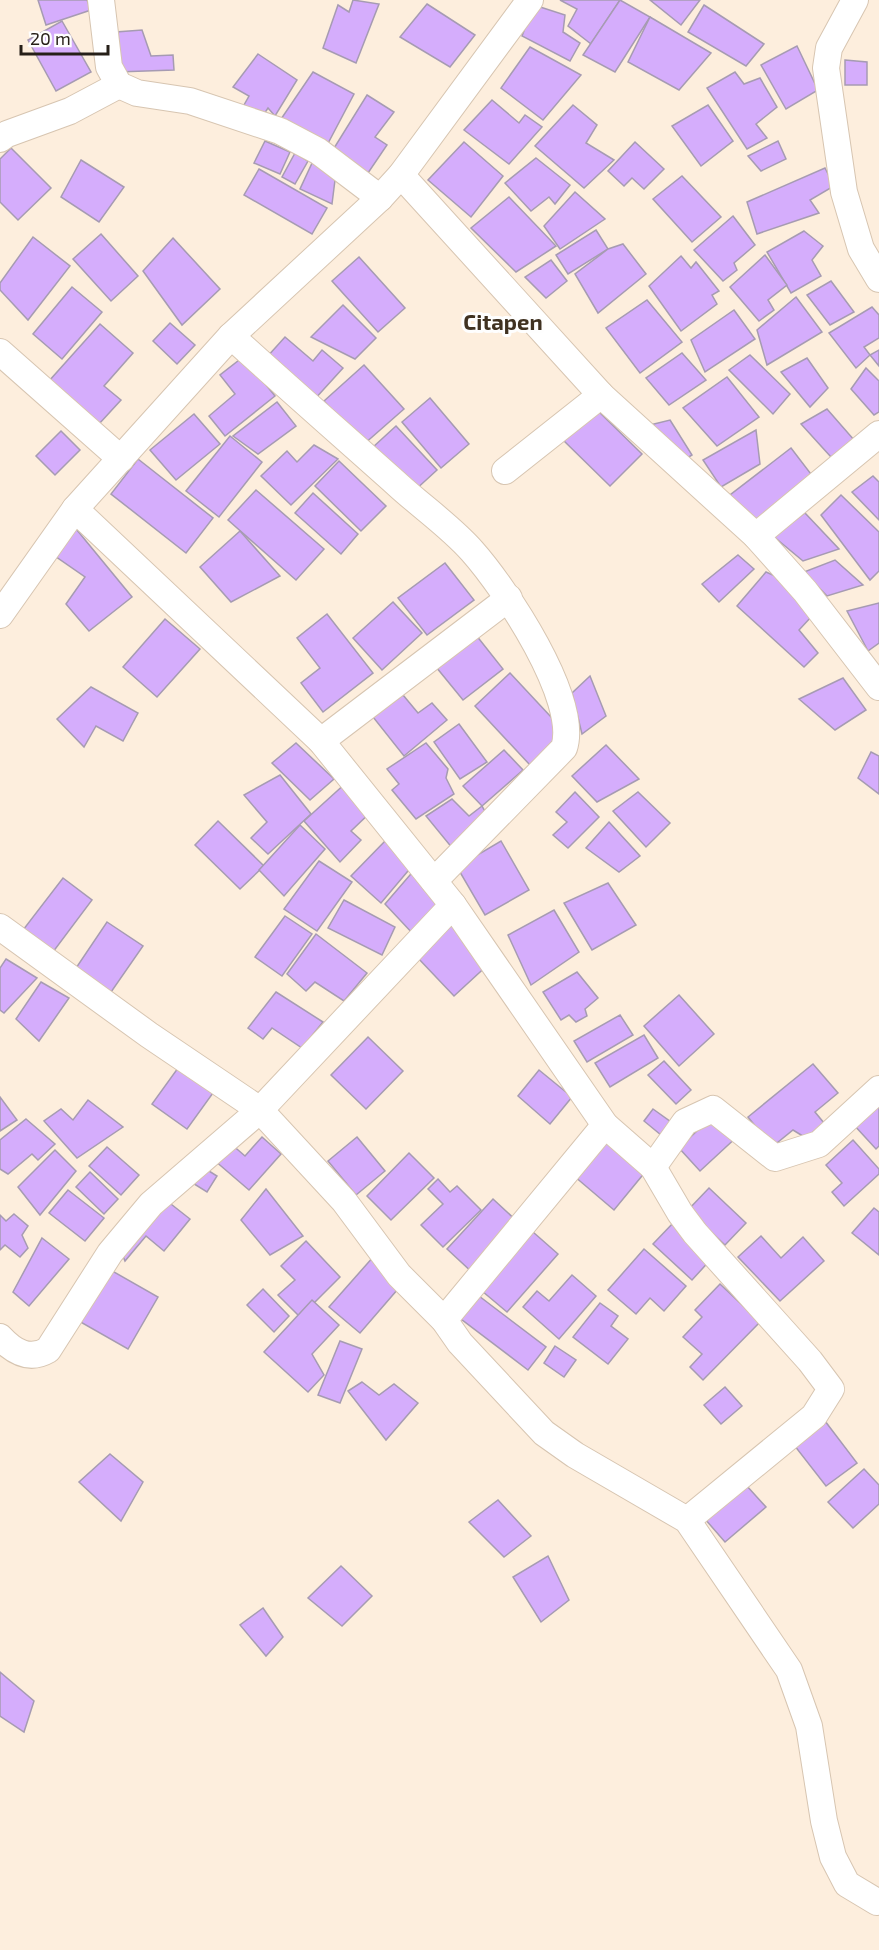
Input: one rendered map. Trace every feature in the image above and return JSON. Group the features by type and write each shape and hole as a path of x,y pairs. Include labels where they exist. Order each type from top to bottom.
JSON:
{"street":[{"path":"101,0 109,67 119,85 136,93 190,101 280,131 318,151 380,198"},
{"path":"0,615 75,509 231,336 380,198 401,175 530,0"},
{"path":"855,0 830,48 826,68 844,192 861,249 879,279"},
{"path":"0,139 70,111 119,85"},
{"path":"401,175 602,395 756,536 805,591 879,687"},
{"path":"231,336 471,550 508,598 549,670 564,708 568,736 564,748 434,881"},
{"path":"0,352 121,459"},
{"path":"514,465 602,395"},
{"path":"756,536 879,434"},
{"path":"75,509 321,741 453,904 605,1125 653,1167 694,1233 810,1361 831,1389 814,1416 687,1520"},
{"path":"321,741 508,598"},
{"path":"0,1337 24,1355 36,1357 48,1350 110,1253 151,1204 260,1110 453,904"},
{"path":"0,927 149,1035 260,1110 344,1201 399,1275 444,1320 460,1343 544,1433 575,1455 687,1520 789,1670 809,1726 824,1821 833,1857 847,1884 877,1902"},
{"path":"653,1167 685,1122 712,1109 776,1158 819,1144 879,1089"},
{"path":"444,1320 605,1125"}],"building":[{"path":"38,0 87,0 91,10 46,25"},
{"path":"353,0 379,4 356,63 323,48 338,5 349,12"},
{"path":"560,0 620,0 591,44 568,26 577,9"},
{"path":"620,0 650,17 615,72 583,55"},
{"path":"650,0 700,0 681,25"},
{"path":"427,4 475,35 450,67 400,37"},
{"path":"534,5 565,15 563,32 580,43 570,61 522,36"},
{"path":"704,5 764,44 746,66 688,32"},
{"path":"650,17 711,53 679,90 628,62"},
{"path":"62,21 91,72 56,91 28,40"},
{"path":"142,30 151,56 173,55 174,70 117,72 116,32"},
{"path":"797,46 818,90 786,109 761,65"},
{"path":"530,47 581,75 543,120 501,88"},
{"path":"258,54 297,80 275,116 268,108 262,117 244,105 249,96 233,87"},
{"path":"845,60 867,62 867,85 845,85"},
{"path":"313,72 354,94 325,149 279,122"},
{"path":"735,72 744,84 760,78 777,107 756,124 767,138 747,149 707,88"},
{"path":"367,95 394,112 375,137 387,145 368,173 331,153"},
{"path":"492,100 519,123 525,115 542,127 509,164 464,130"},
{"path":"573,105 597,125 586,143 614,160 584,188 535,146"},
{"path":"708,105 733,141 701,166 672,126"},
{"path":"265,141 290,152 280,174 254,163"},
{"path":"778,141 786,159 761,171 748,156"},
{"path":"464,142 503,176 471,217 428,180"},
{"path":"635,142 664,169 644,189 632,178 624,186 608,171"},
{"path":"11,148 51,188 18,220 0,202 0,159"},
{"path":"295,153 308,161 295,184 282,177"},
{"path":"536,158 570,185 555,204 549,197 531,211 505,183"},
{"path":"81,160 124,187 99,222 61,197"},
{"path":"313,161 336,172 332,204 300,189"},
{"path":"825,168 834,186 810,200 819,213 757,234 747,202"},
{"path":"259,169 327,208 312,234 244,195"},
{"path":"682,176 721,217 692,242 653,199"},
{"path":"575,192 605,219 560,249 544,226"},
{"path":"509,197 556,246 516,272 471,228"},
{"path":"733,216 755,245 734,263 737,270 723,281 694,250"},
{"path":"596,230 608,249 568,274 556,255"},
{"path":"804,231 823,246 812,260 821,276 791,293 767,252"},
{"path":"101,234 138,276 111,301 73,259"},
{"path":"33,237 70,266 28,320 0,290 0,283"},
{"path":"173,238 220,289 182,325 143,271"},
{"path":"623,244 646,274 598,313 575,274 608,249"},
{"path":"765,255 787,285 768,300 774,310 759,321 730,287"},
{"path":"681,256 691,268 696,262 719,291 712,295 717,304 681,331 649,286"},
{"path":"359,257 405,308 378,332 332,281"},
{"path":"551,260 567,281 546,298 525,277"},
{"path":"831,281 854,312 830,325 807,295"},
{"path":"72,287 102,312 62,359 33,334"},
{"path":"796,297 822,332 767,365 757,330"},
{"path":"647,300 682,342 640,373 606,328"},
{"path":"343,305 376,338 355,359 311,337"},
{"path":"872,307 879,315 879,338 864,347 870,355 856,368 829,333"},
{"path":"734,310 755,339 705,372 691,340"},
{"path":"170,323 195,345 177,364 153,341"},
{"path":"100,324 133,353 104,386 121,400 99,424 49,381"},
{"path":"285,337 313,361 322,350 343,368 314,400 267,357"},
{"path":"879,350 879,366 870,355"},
{"path":"682,353 706,380 669,405 646,378"},
{"path":"750,355 790,394 773,414 729,370"},
{"path":"243,357 275,396 225,436 209,416 235,394 220,375"},
{"path":"807,358 828,388 810,407 781,372"},
{"path":"364,365 404,409 363,445 324,401"},
{"path":"866,368 879,381 879,412 874,415 851,389"},
{"path":"727,377 759,417 717,446 683,408"},
{"path":"430,398 469,444 441,468 402,422"},
{"path":"277,402 296,426 258,454 233,436"},
{"path":"593,406 642,454 610,486 562,439"},
{"path":"827,409 855,441 831,457 801,424"},
{"path":"194,414 220,444 176,480 150,450"},
{"path":"670,420 692,455 678,464 650,425"},
{"path":"396,426 437,470 413,492 372,448"},
{"path":"756,430 760,464 721,487 703,460"},
{"path":"61,431 80,450 55,475 36,456"},
{"path":"230,436 262,462 219,517 186,491"},
{"path":"314,445 338,459 291,505 261,476 287,451 297,462"},
{"path":"791,448 814,478 753,524 730,495"},
{"path":"138,459 213,518 186,553 111,494"},
{"path":"339,461 386,506 361,531 315,486"},
{"path":"873,476 879,482 879,520 852,492"},
{"path":"256,490 324,549 296,580 228,520"},
{"path":"313,493 358,534 341,554 295,513"},
{"path":"841,495 879,532 879,571 870,580 821,515"},
{"path":"805,513 839,549 803,561 773,536"},
{"path":"72,524 132,597 89,631 66,604 85,577 52,554"},
{"path":"240,531 280,576 231,602 200,567"},
{"path":"738,555 754,569 719,602 702,584"},
{"path":"835,560 863,585 827,596 804,572"},
{"path":"445,563 474,600 427,635 398,598"},
{"path":"766,572 782,579 812,616 799,630 818,653 804,667 737,606"},
{"path":"393,602 422,633 382,670 353,638"},
{"path":"879,603 879,643 868,651 847,611"},
{"path":"327,614 373,673 323,712 301,683 320,668 297,638"},
{"path":"165,619 200,649 157,697 123,667"},
{"path":"472,630 503,669 463,700 432,662"},
{"path":"510,673 565,732 530,765 475,706"},
{"path":"590,676 606,716 582,734 572,693"},
{"path":"843,678 866,710 835,730 799,699"},
{"path":"91,687 138,713 123,741 96,726 84,747 57,719"},
{"path":"403,695 418,713 432,703 447,720 404,756 373,717"},
{"path":"459,724 487,762 460,779 434,742"},
{"path":"296,743 334,779 310,800 272,763"},
{"path":"426,743 448,769 446,778 454,794 416,819 392,790 399,784 387,769"},
{"path":"606,745 639,779 597,802 572,776"},
{"path":"504,750 523,770 482,806 463,786"},
{"path":"871,752 879,756 879,794 858,778"},
{"path":"280,775 311,814 268,854 251,838 267,822 244,795"},
{"path":"347,782 375,808 351,831 361,840 340,862 304,821"},
{"path":"575,792 599,817 568,848 553,835 567,822 556,812"},
{"path":"638,792 670,823 646,847 613,811"},
{"path":"452,799 469,816 482,806 489,818 453,849 426,816"},
{"path":"218,821 264,866 240,889 195,845"},
{"path":"609,822 640,856 619,872 586,848"},
{"path":"300,825 325,849 284,896 259,870"},
{"path":"386,840 413,865 381,903 351,876"},
{"path":"501,841 529,890 485,915 457,867"},
{"path":"319,861 352,882 317,931 284,909"},
{"path":"416,868 447,897 414,935 385,904"},
{"path":"63,878 92,900 53,952 23,930"},
{"path":"608,883 636,925 592,950 564,903"},
{"path":"344,900 395,927 382,955 328,928"},
{"path":"554,910 579,952 531,985 508,935"},
{"path":"285,916 312,934 282,976 255,957"},
{"path":"450,920 492,961 454,996 417,957"},
{"path":"107,922 143,946 109,995 74,971"},
{"path":"316,934 367,973 344,1001 315,982 306,991 287,974"},
{"path":"6,959 37,978 4,1013 0,1010 0,968"},
{"path":"577,972 598,998 585,1009 587,1016 576,1022 569,1015 561,1020 543,992"},
{"path":"41,982 69,998 39,1041 16,1019"},
{"path":"276,992 323,1022 302,1048 272,1028 263,1039 248,1028"},
{"path":"679,995 714,1034 679,1066 644,1026"},
{"path":"620,1015 633,1035 587,1062 574,1041"},
{"path":"644,1035 658,1058 610,1087 595,1063"},
{"path":"368,1037 403,1071 366,1109 331,1075"},
{"path":"664,1061 691,1090 676,1104 648,1075"},
{"path":"813,1064 838,1093 815,1112 824,1123 806,1138 793,1130 772,1147 748,1117"},
{"path":"178,1068 213,1093 187,1129 152,1104"},
{"path":"539,1070 572,1097 550,1124 518,1096"},
{"path":"0,1097 17,1120 0,1131"},
{"path":"88,1100 123,1127 77,1158 44,1121 61,1109 73,1120"},
{"path":"879,1102 879,1146 876,1149 854,1125"},
{"path":"653,1109 671,1122 661,1135 644,1121"},
{"path":"718,1111 740,1134 700,1171 679,1148"},
{"path":"26,1119 55,1144 38,1160 32,1154 8,1174 0,1169 0,1140"},
{"path":"262,1137 281,1154 249,1190 214,1160 230,1143 245,1156"},
{"path":"357,1137 385,1171 356,1195 328,1161"},
{"path":"606,1137 646,1171 614,1210 574,1176"},
{"path":"853,1140 879,1169 879,1174 844,1206 832,1192 842,1183 826,1165"},
{"path":"107,1147 139,1175 121,1195 89,1166"},
{"path":"55,1150 76,1171 40,1215 18,1187"},
{"path":"409,1153 434,1178 391,1220 367,1196"},
{"path":"201,1166 217,1176 207,1192 191,1182"},
{"path":"90,1172 118,1199 104,1214 76,1187"},
{"path":"438,1179 450,1192 457,1186 481,1210 443,1247 421,1225 443,1204 428,1189"},
{"path":"709,1188 746,1223 725,1245 688,1210"},
{"path":"266,1189 303,1236 270,1255 241,1220"},
{"path":"68,1190 104,1218 85,1241 49,1213"},
{"path":"162,1197 190,1219 164,1251 146,1236 125,1261 120,1249"},
{"path":"493,1199 520,1224 474,1274 447,1249"},
{"path":"874,1208 879,1212 879,1255 852,1233"},
{"path":"14,1214 28,1226 22,1235 28,1248 20,1257 5,1245 0,1250 0,1215 6,1221"},
{"path":"674,1222 713,1257 692,1280 653,1244"},
{"path":"533,1232 558,1254 507,1312 482,1291"},
{"path":"761,1236 781,1258 803,1237 824,1261 780,1301 738,1257"},
{"path":"42,1238 69,1259 29,1306 13,1292"},
{"path":"306,1241 340,1277 300,1317 278,1295 295,1280 281,1266"},
{"path":"644,1249 686,1286 664,1311 650,1298 636,1314 608,1290"},
{"path":"374,1256 404,1282 360,1333 329,1307"},
{"path":"107,1268 158,1297 128,1349 77,1320"},
{"path":"572,1275 596,1296 559,1339 523,1307 537,1291 549,1301"},
{"path":"720,1284 760,1322 703,1380 690,1367 702,1354 683,1337 702,1317 695,1310"},
{"path":"263,1289 289,1316 274,1332 247,1305"},
{"path":"479,1296 546,1347 528,1370 461,1319"},
{"path":"312,1300 339,1325 312,1354 324,1375 308,1392 264,1352"},
{"path":"600,1303 618,1316 611,1326 628,1339 608,1364 573,1337"},
{"path":"340,1341 362,1349 340,1403 318,1395"},
{"path":"555,1346 576,1360 564,1377 544,1363"},
{"path":"362,1382 379,1395 394,1384 418,1403 386,1440 348,1391"},
{"path":"725,1387 742,1406 721,1424 704,1405"},
{"path":"825,1421 857,1463 826,1486 794,1445"},
{"path":"110,1454 143,1482 121,1521 79,1482"},
{"path":"864,1469 879,1485 879,1504 853,1528 828,1502"},
{"path":"746,1485 766,1507 725,1542 705,1519"},
{"path":"498,1500 531,1536 504,1557 469,1522"},
{"path":"548,1556 569,1600 541,1622 513,1577"},
{"path":"341,1566 372,1596 342,1626 308,1598"},
{"path":"263,1608 283,1637 266,1656 240,1625"},
{"path":"0,1672 34,1701 24,1732 0,1716"}],"district":[{"name":"Citapen","path":"503,321"}]}
